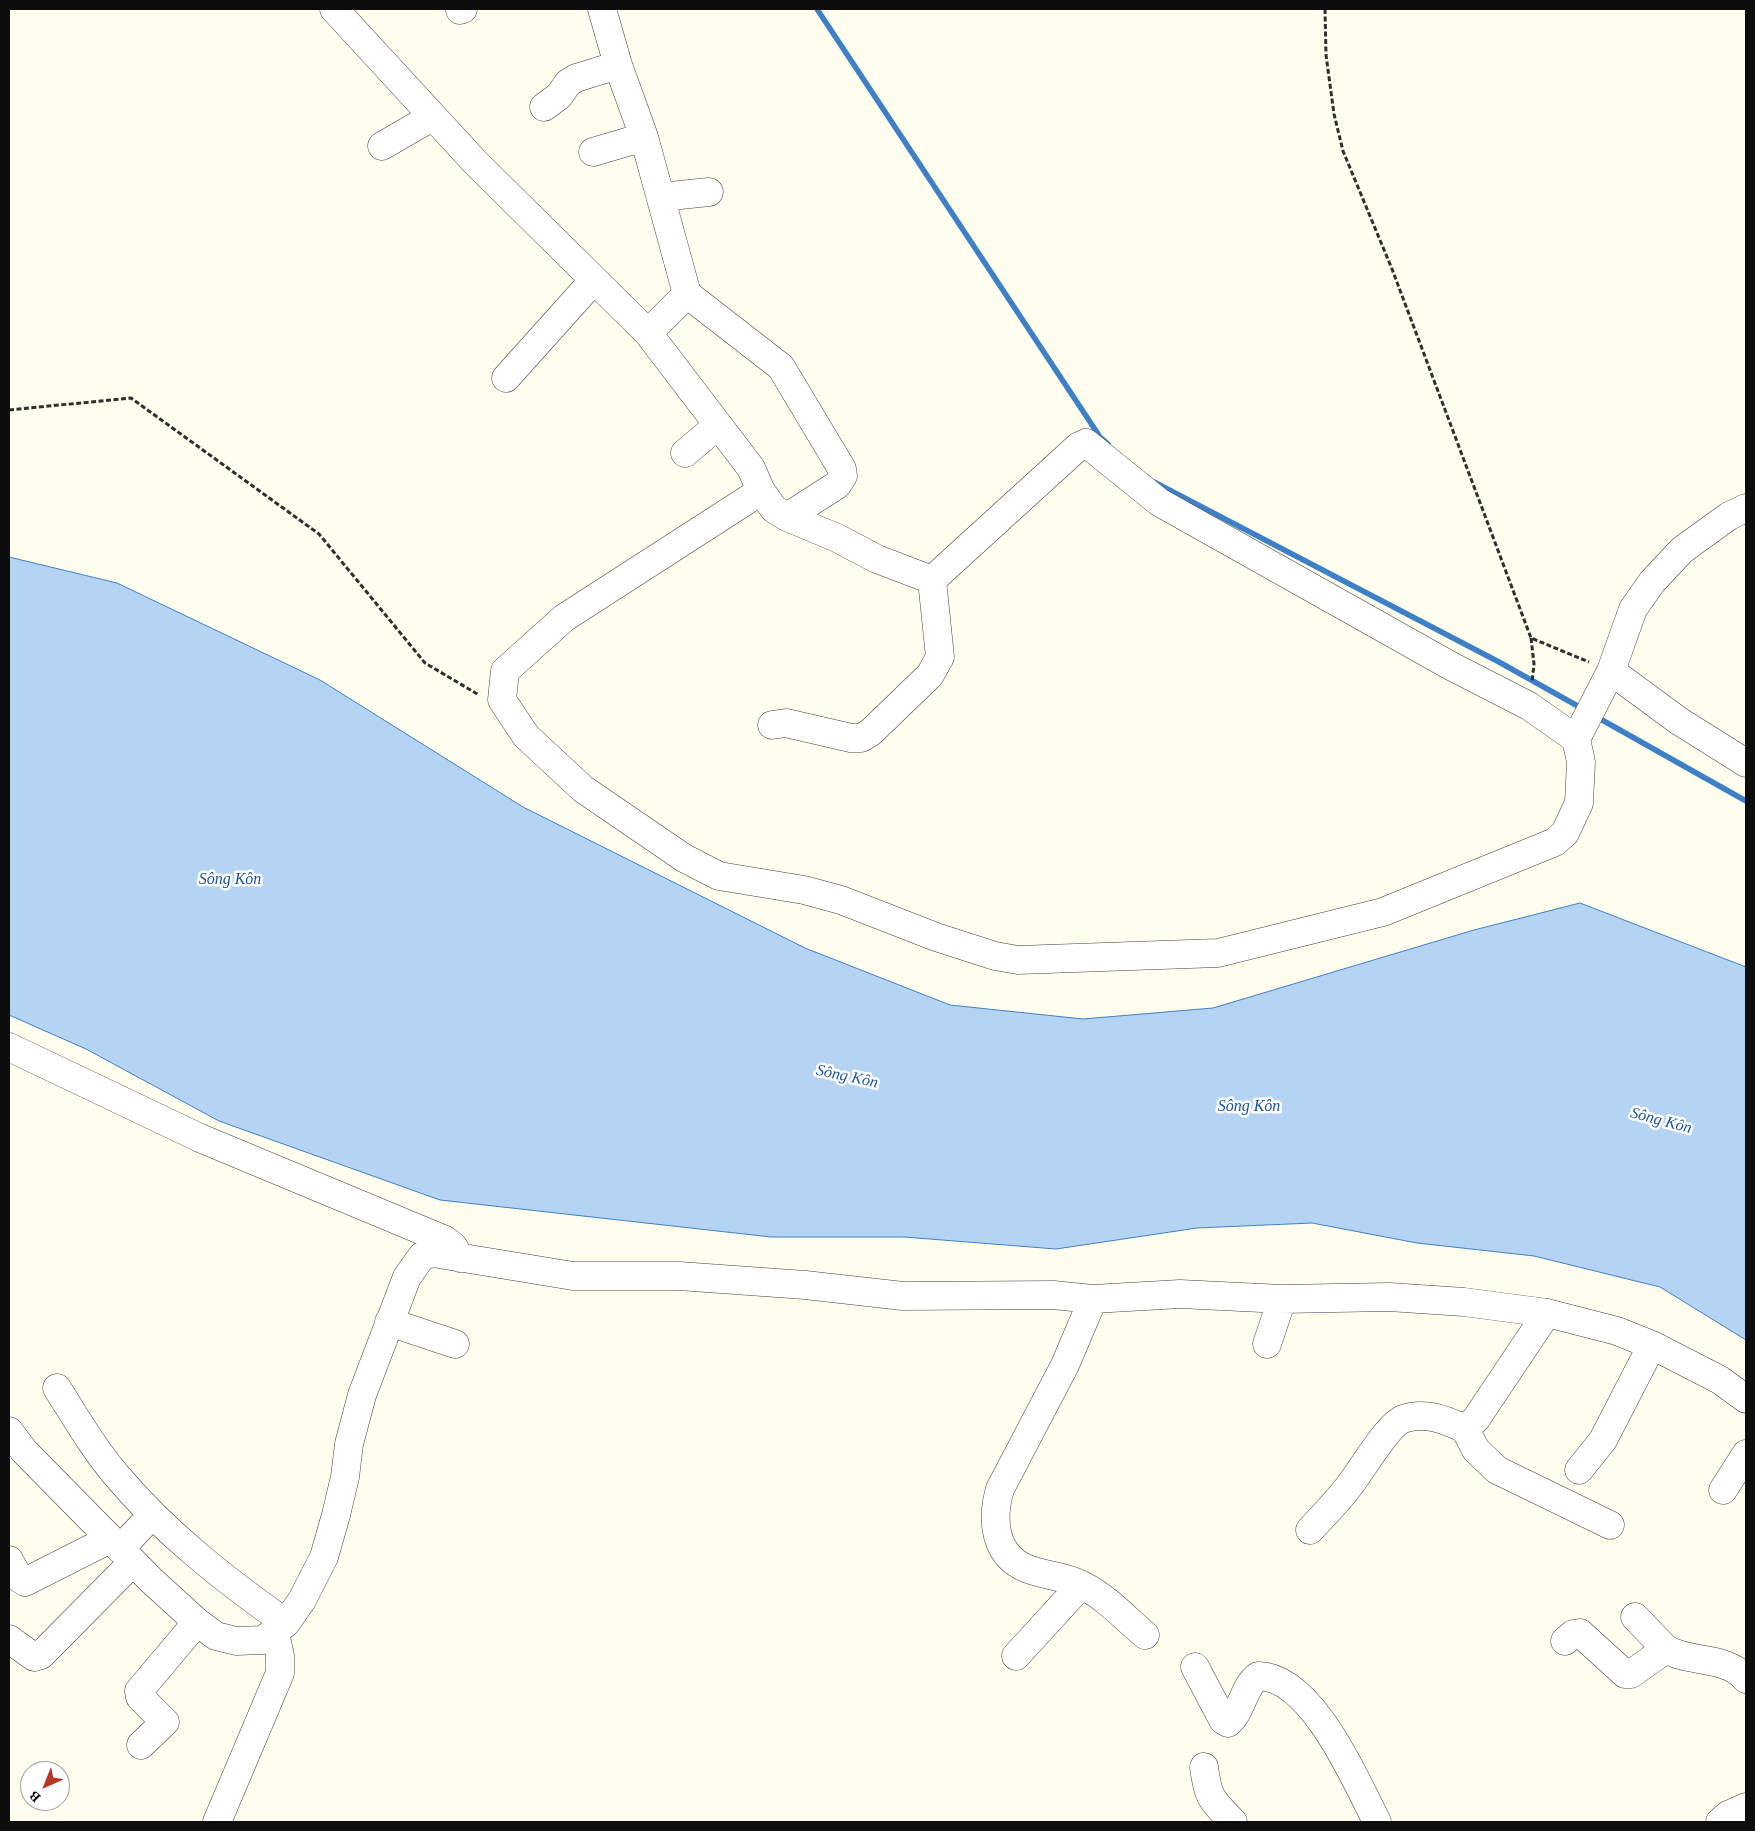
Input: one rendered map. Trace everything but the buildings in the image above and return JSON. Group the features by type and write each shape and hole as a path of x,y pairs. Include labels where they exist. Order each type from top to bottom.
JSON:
{"street":[{"path":"334,9 432,117 593,281 648,333 717,426 751,468 761,491 774,509 787,517 837,538 877,559 932,580"},
{"path":"602,9 618,65 644,137 687,294 781,367 842,469 843,476 837,485 787,517"},
{"path":"544,107 559,96 568,83 576,78 618,65"},
{"path":"382,146 432,117"},
{"path":"594,152 644,137"},
{"path":"661,197 709,192"},
{"path":"506,378 593,281"},
{"path":"648,333 687,294"},
{"path":"685,453 717,426"},
{"path":"932,580 1079,446 1086,443 1159,502 1451,666 1579,733"},
{"path":"761,491 564,618 505,671 502,700 526,736 583,789 684,858 720,876 804,890 832,897 936,937 995,956 1018,960 1218,953 1383,912 1555,842 1565,833 1578,803 1581,762 1579,733 1611,671 1632,610 1652,582 1682,550 1729,516 1746,508"},
{"path":"772,725 786,723 851,738 861,738 872,732 930,674 940,657 932,580"},
{"path":"1611,671 1679,721 1746,763"},
{"path":"9,1047 200,1138 445,1240 453,1246 460,1258"},
{"path":"9,1431 24,1451 121,1550 197,1622 216,1636 236,1641 263,1640 281,1628 302,1600 324,1557 336,1515 349,1444 362,1395 407,1277 422,1256 433,1253 573,1276 679,1276 805,1285 902,1296 1019,1295 1093,1299 1180,1294 1282,1299 1389,1297 1464,1302 1547,1313 1617,1331 1652,1345 1720,1380 1746,1399"},
{"path":"1093,1299 1056,1383 1000,1489 995,1507 997,1536 1003,1551 1013,1563 1029,1570 1064,1577 1081,1585 1097,1594 1145,1635"},
{"path":"1267,1344 1282,1299"},
{"path":"1465,1429 1476,1419 1547,1313"},
{"path":"389,1322 455,1344"},
{"path":"1578,1470 1603,1440 1652,1345"},
{"path":"57,1388 84,1432 111,1468 152,1515 281,1628"},
{"path":"1310,1530 1346,1491 1390,1430 1401,1420 1419,1416 1438,1418 1465,1429 1476,1450 1496,1470 1610,1525"},
{"path":"1723,1490 1746,1454"},
{"path":"9,1639 34,1657 41,1655 121,1550 152,1515"},
{"path":"9,1560 19,1578 25,1582 121,1550"},
{"path":"1016,1656 1081,1585"},
{"path":"1635,1617 1666,1648 1696,1660 1718,1662 1732,1667 1746,1680"},
{"path":"141,1745 165,1722 140,1697 138,1691 197,1622"},
{"path":"217,1822 280,1673 281,1628"},
{"path":"1565,1641 1573,1634 1580,1633 1625,1674 1631,1674 1666,1648"},
{"path":"1195,1667 1223,1720 1228,1723 1233,1719 1246,1697 1249,1686 1258,1676 1265,1676 1284,1684 1309,1705 1332,1735 1377,1822"},
{"path":"1204,1767 1207,1791 1211,1800 1233,1822"},
{"path":"1720,1822 1728,1815 1746,1807"}],"path":[{"path":"1325,9 1326,55 1334,114 1343,151 1392,269 1531,638 1534,664 1531,691"},
{"path":"9,410 132,398 319,534 425,663 480,696"},
{"path":"1531,638 1611,671"}],"water":[{"name":"Sông Kôn","path":"9,557 117,583 320,680 523,807 805,948 950,1005 1083,1019 1213,1008 1474,930 1580,903 1746,967 1746,1340 1660,1287 1534,1256 1417,1243 1312,1223 1197,1228 1056,1249 904,1237 771,1237 440,1200 219,1121 86,1049 9,1015"}],"waterway":[{"path":"817,9 1100,437 1108,444"},
{"path":"1154,482 1499,662 1583,709"},
{"path":"1595,716 1746,801"}]}
